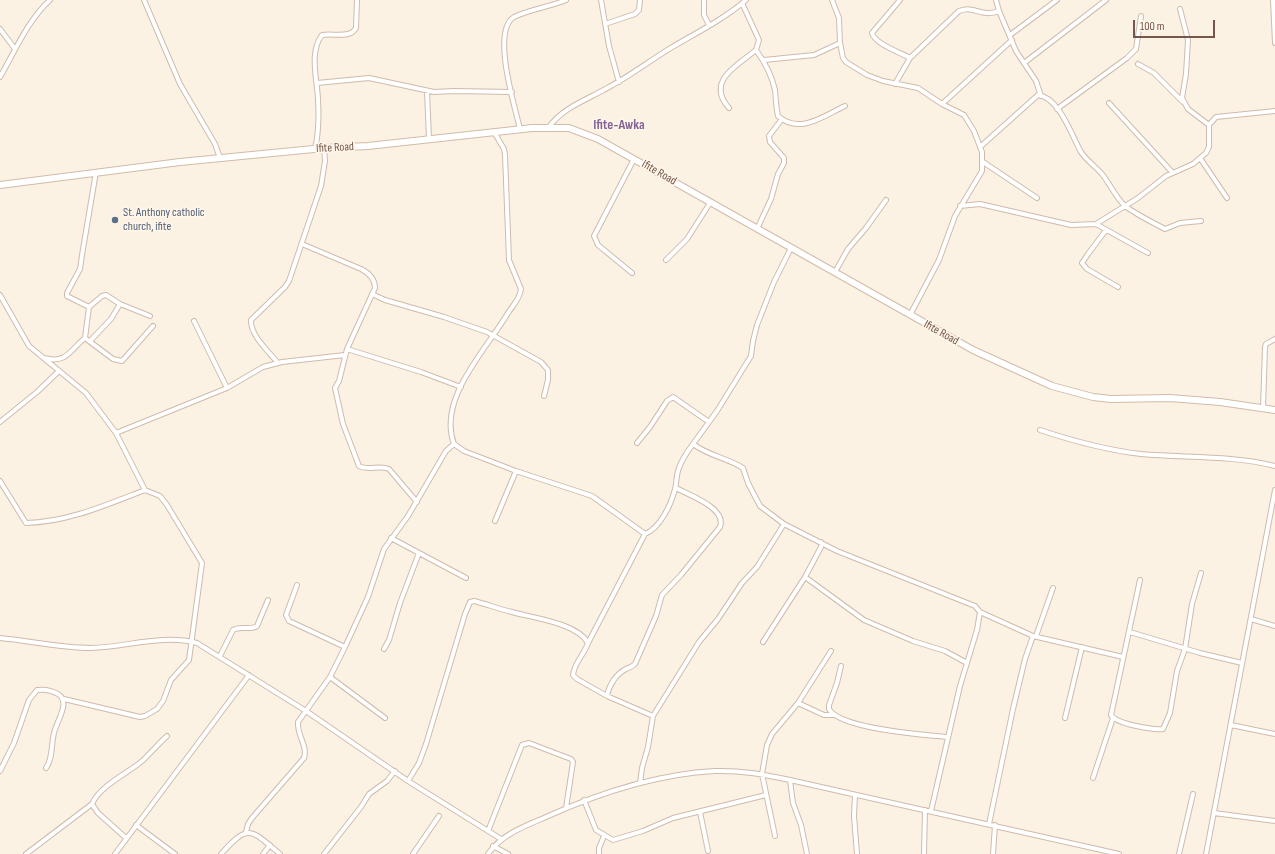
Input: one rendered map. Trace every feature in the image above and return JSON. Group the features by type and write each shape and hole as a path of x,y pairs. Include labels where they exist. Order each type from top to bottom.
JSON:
{"street":[{"path":"0,76 15,48 38,14 50,0"},
{"path":"144,0 180,84 215,144 220,158"},
{"path":"315,149 319,121 314,55 318,41 322,35 347,34 354,31 356,28 356,0"},
{"path":"520,129 505,60 503,40 509,22 513,18 525,13 566,0"},
{"path":"601,0 608,46 619,82"},
{"path":"605,24 635,14 638,10 640,0"},
{"path":"704,0 704,15 709,25"},
{"path":"549,127 555,118 566,110 619,82 746,0"},
{"path":"832,0 839,18 840,43 843,58 846,62 867,75 895,84 918,88 942,104 964,115 968,119 980,147 983,162 982,171 960,206 939,260 910,316"},
{"path":"900,0 872,33 875,40 910,58"},
{"path":"996,0 999,11 1016,51 1036,81 1041,96"},
{"path":"942,104 1011,38 1058,0"},
{"path":"1024,63 1106,0"},
{"path":"1273,0 1275,43"},
{"path":"729,108 721,95 722,84 725,76 756,50 759,40 742,3"},
{"path":"895,84 910,58 958,11 966,8 984,14 999,11"},
{"path":"1180,9 1188,40 1186,74 1182,98 1188,109 1209,125"},
{"path":"1057,109 1127,58 1136,49 1141,16"},
{"path":"0,29 15,48"},
{"path":"764,60 814,55 840,43"},
{"path":"756,50 764,60 774,88 778,116 782,119 790,124 814,122 845,106"},
{"path":"1138,64 1154,73 1184,102"},
{"path":"317,83 369,78 427,91 512,92"},
{"path":"427,91 429,139"},
{"path":"980,147 1020,110 1038,95 1041,96 1050,100 1057,109 1066,121 1082,152 1092,166 1100,172 1125,205 1165,229 1180,223 1201,221"},
{"path":"1109,103 1172,172"},
{"path":"960,206 974,203 1071,225 1096,224 1138,198 1172,172 1193,164 1206,153 1209,147 1209,125 1216,117 1275,111"},
{"path":"757,229 771,200 778,174 784,162 784,158 773,148 769,136 782,119"},
{"name":"Ifite Road","path":"0,185 96,172 220,158 324,148 368,146 520,129 549,127 569,128 598,138 910,316 996,362 1052,386 1073,392 1111,399 1170,398 1220,402 1275,410"},
{"path":"494,132 504,149 509,260 521,289 517,302 483,348 454,401 451,434 454,444 464,451 516,471 592,496 645,534"},
{"path":"278,363 256,334 251,325 251,320 285,287 302,244 321,186 325,161 324,148"},
{"path":"1200,158 1227,198"},
{"path":"632,272 598,245 594,236 634,159"},
{"path":"983,162 1037,198"},
{"path":"89,307 67,296 67,293 82,263 96,172"},
{"path":"834,272 848,250 886,200"},
{"path":"666,260 687,239 710,203"},
{"path":"1096,224 1148,253"},
{"path":"1106,230 1082,263 1087,269 1118,287"},
{"path":"302,244 366,272 374,282 372,294 347,349 335,392 346,435 359,466 363,468 384,467 389,469 417,502"},
{"path":"653,716 607,696 576,679 573,675 573,670 586,650 588,643 645,534 650,532 660,521 676,488 679,468 686,453 709,422 751,356 752,341 757,325 774,282 791,248"},
{"path":"372,294 397,304 444,317 493,335 545,365 548,370 548,380 544,396"},
{"path":"0,295 29,346 86,393 116,434 145,490 160,496 202,563 189,660 171,680 163,701 157,709 145,716 131,715 64,699 54,692 44,689 37,690 33,694 14,743 0,771"},
{"path":"41,357 53,360 62,359 72,352 85,338 89,307 102,296 106,295 120,304 150,316"},
{"path":"90,341 112,319 120,304"},
{"path":"194,321 227,388"},
{"path":"85,338 113,359 122,361 153,326"},
{"path":"1263,408 1264,347 1266,344 1275,339"},
{"path":"347,349 421,372 461,387"},
{"path":"116,434 227,388 263,367 278,363 345,355"},
{"path":"0,422 37,392 59,370"},
{"path":"637,443 650,427 667,401 673,397 709,422"},
{"path":"1040,430 1086,444 1113,450 1142,454 1243,460 1275,466"},
{"path":"246,832 248,824 252,818 304,758 305,748 298,726 306,711 330,677 345,647 368,597 384,549 417,502 446,451 454,444"},
{"path":"694,444 718,458 743,468 748,483 760,506 784,524 899,576 975,606 980,612 1035,636 1123,657"},
{"path":"495,521 516,471"},
{"path":"0,481 2,487 26,523 66,518 145,490"},
{"path":"607,696 608,690 618,675 635,664 656,616 662,595 681,575 720,527 722,521 716,511 702,501 676,488"},
{"path":"1206,854 1275,490"},
{"path":"1270,520 1275,521"},
{"path":"640,783 653,716 699,642 718,619 742,583 757,567 784,524"},
{"path":"391,538 466,578"},
{"path":"763,642 805,577 819,551 821,542"},
{"path":"384,650 389,640 400,603 419,553"},
{"path":"1113,718 1154,730 1163,729 1170,713 1177,671 1185,649 1192,604 1201,573"},
{"path":"805,577 864,620 913,641 944,652 967,663"},
{"path":"1093,778 1113,718 1111,709 1130,632 1140,580"},
{"path":"297,585 286,615 290,621 345,647"},
{"path":"990,824 1013,709 1025,659 1053,588"},
{"path":"220,656 236,627 254,628 257,626 268,600"},
{"path":"408,781 419,763 426,744 470,602 474,601 567,627 579,634 588,643"},
{"path":"931,811 960,686 980,612"},
{"path":"1251,619 1275,626"},
{"path":"1130,632 1185,649 1242,663"},
{"path":"0,638 91,648 113,647 164,639 198,643 306,711 408,781 501,839"},
{"path":"1065,718 1082,647"},
{"path":"775,836 762,774 767,745 772,734 798,703 831,651"},
{"path":"834,715 829,709 829,705 841,666"},
{"path":"115,854 249,675"},
{"path":"330,677 385,718"},
{"path":"46,768 51,759 54,733 64,699"},
{"path":"798,703 824,715 834,715 850,722 872,728 948,737"},
{"path":"1231,725 1275,734"},
{"path":"26,854 92,804 94,799 105,787 124,775 167,736"},
{"path":"488,831 522,745 526,743 530,743 571,759 573,762 566,808"},
{"path":"324,854 361,807 369,794 387,781 395,771"},
{"path":"488,854 501,839 584,800 640,783 680,774 739,771 762,774 855,794 1117,854"},
{"path":"790,780 793,803 807,854"},
{"path":"855,794 854,816 856,854"},
{"path":"1179,854 1193,794"},
{"path":"584,800 592,824 596,830 613,840 625,837 673,818 766,795"},
{"path":"92,804 98,813 126,838"},
{"path":"924,854 925,810"},
{"path":"700,812 708,851"},
{"path":"1214,813 1275,821"},
{"path":"413,854 440,816"},
{"path":"136,825 174,854"},
{"path":"993,854 995,825"},
{"path":"221,854 239,835 246,832 253,833 280,854"},
{"path":"599,854 599,848 604,836"},
{"path":"263,854 270,845"},
{"path":"494,846 508,854"}],"place":[{"name":"St. Anthony catholic church, ifite","path":"115,220"}],"district":[{"name":"Ifite-Awka","path":"619,125"}]}
